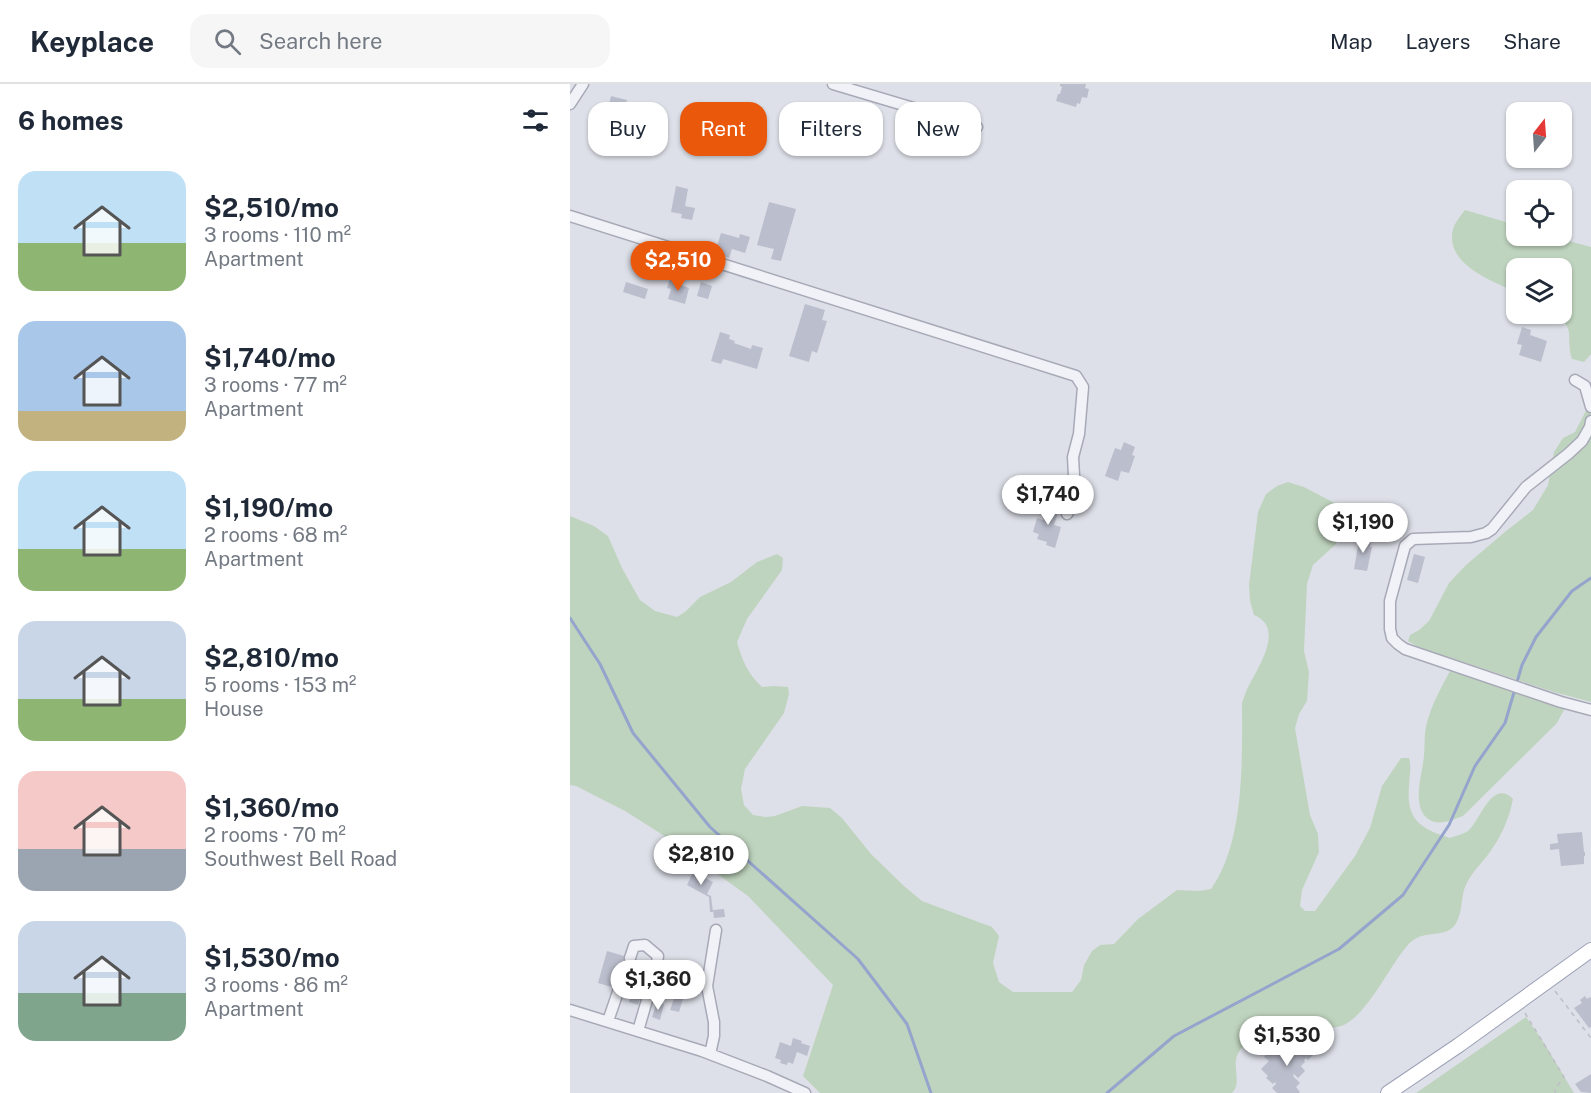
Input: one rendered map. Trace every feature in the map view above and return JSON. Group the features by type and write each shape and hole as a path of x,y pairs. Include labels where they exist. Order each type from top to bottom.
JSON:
{"main road":[{"path":"1388,1093 1460,1045 1591,950"}],"street":[{"path":"570,104 583,84"},
{"path":"833,84 895,103"},
{"path":"570,216 1076,376 1083,387 1079,434 1072,457 1075,494 1067,514"},
{"path":"1575,380 1585,386 1591,406"},
{"path":"1591,421 1582,441 1526,487 1492,529 1471,537 1413,539 1405,546 1390,601 1390,629 1392,638 1406,649 1591,710"},
{"path":"710,1054 714,1029 707,986 716,930"},
{"path":"630,958 634,946 645,945 658,956 638,1031"},
{"path":"608,1021 619,989"},
{"path":"570,1010 710,1054 805,1093"}],"path":[{"path":"1548,981 1591,1038"},
{"path":"1518,1002 1564,1077 1555,1093"}],"green space":[{"path":"1465,210 1506,222 1506,246 1572,246 1572,242 1591,247 1591,354 1584,362 1572,359 1569,334 1565,324 1572,324 1572,258 1506,258 1506,287 1482,276 1462,260 1455,250 1452,239 1454,226"},
{"path":"1591,401 1591,702 1420,648 1408,641 1410,635 1429,621 1449,583 1466,565 1533,510 1548,485 1554,452 1563,438 1575,432"},
{"path":"1288,482 1304,487 1342,507 1347,518 1346,529 1335,545 1313,565 1307,584 1304,651 1309,672 1307,701 1299,714 1295,728 1310,815 1318,834 1319,852 1302,890 1300,906 1305,911 1315,911 1355,856 1370,828 1382,786 1401,758 1409,758 1410,762 1409,798 1413,815 1423,827 1440,835 1450,838 1468,831 1487,803 1499,794 1506,794 1513,799 1500,836 1466,885 1455,925 1445,932 1413,940 1366,1005 1347,1023 1337,1027 1327,1027 1308,1023 1289,1031 1255,1039 1246,1044 1237,1057 1237,1082 1232,1093 820,1093 803,1076 833,985 748,896 666,837 625,811 570,785 570,516 594,526 608,536 640,600 655,611 677,617 700,597 731,582 757,562 777,554 783,558 782,570 747,619 737,642 746,666 762,687 788,687 789,694 784,713 745,769 741,789 744,805 753,815 766,817 802,806 830,808 842,818 871,854 922,901 992,927 999,936 993,963 999,982 1013,992 1072,992 1081,980 1084,965 1092,951 1100,945 1114,944 1138,919 1177,890 1211,889 1222,870 1236,824 1239,799 1242,703 1265,653 1269,634 1267,626 1254,615 1250,601 1249,585 1258,512 1266,494"},
{"path":"1450,671 1565,708 1557,723 1463,816 1445,822 1435,822 1422,812 1419,788 1425,730 1436,698"},
{"path":"1526,1017 1574,1093 1416,1093"}],"building":[{"path":"1060,84 1086,84 1085,88 1089,89 1087,98 1082,97 1080,104 1077,103 1076,107 1056,101 1062,87"},
{"path":"611,96 627,100 626,102 610,102"},
{"path":"676,186 688,189 685,206 695,208 692,220 681,218 682,214 671,212"},
{"path":"769,202 796,209 781,261 771,259 774,249 757,245"},
{"path":"721,233 739,238 740,234 750,237 745,253 732,249 729,258 715,253"},
{"path":"670,279 689,288 685,304 668,299 671,289 667,288"},
{"path":"626,282 648,289 645,299 623,292"},
{"path":"701,282 712,286 708,299 697,296"},
{"path":"805,304 825,310 822,320 827,321 817,353 812,351 809,362 789,356"},
{"path":"1522,327 1531,330 1530,335 1547,341 1541,362 1519,355 1522,345 1517,344"},
{"path":"720,332 730,335 729,339 735,341 734,343 751,349 752,345 763,348 757,369 723,359 721,364 711,361"},
{"path":"1124,442 1135,447 1132,455 1135,456 1129,473 1121,471 1118,481 1105,476 1115,448 1121,450"},
{"path":"1049,501 1056,503 1054,508 1059,510 1054,525 1061,527 1055,548 1037,539 1039,534 1033,532 1037,518 1043,520"},
{"path":"1360,535 1371,537 1370,547 1372,547 1367,571 1354,569"},
{"path":"1414,554 1425,557 1418,583 1407,580"},
{"path":"1582,832 1584,864 1561,866 1559,849 1550,850 1550,844 1558,843 1557,834"},
{"path":"693,872 713,882 707,894 711,896 713,912 710,912 709,897 687,885"},
{"path":"724,909 725,917 714,918 713,910"},
{"path":"607,951 648,963 638,1005 629,1002 635,983 633,982 629,992 598,983"},
{"path":"677,990 685,992 679,1012 670,1010"},
{"path":"1585,996 1587,999 1591,998 1591,1027 1589,1028 1574,1008 1582,1003 1580,1000"},
{"path":"657,1002 664,1004 660,1020 652,1017"},
{"path":"793,1038 810,1046 807,1056 797,1052 793,1064 780,1063 781,1060 775,1058 780,1042 791,1046"},
{"path":"1304,1040 1316,1052 1308,1060 1306,1058 1304,1060 1301,1066 1305,1071 1298,1078 1294,1074 1293,1076 1300,1083 1296,1087 1300,1092 1277,1093 1272,1088 1275,1082 1273,1084 1266,1078 1268,1076 1261,1069 1269,1061 1264,1057 1278,1043 1284,1049 1288,1045 1294,1051"},
{"path":"1591,1074 1591,1093 1581,1092 1575,1084"}],"waterway":[{"path":"1107,1093 1174,1036 1339,949 1403,895 1449,825 1475,766 1505,723 1522,665 1536,637 1572,591 1591,578"},
{"path":"570,618 600,664 633,733 710,827 858,959 907,1024 931,1093"}],"tunnel":[{"path":"619,989 630,958"}]}
